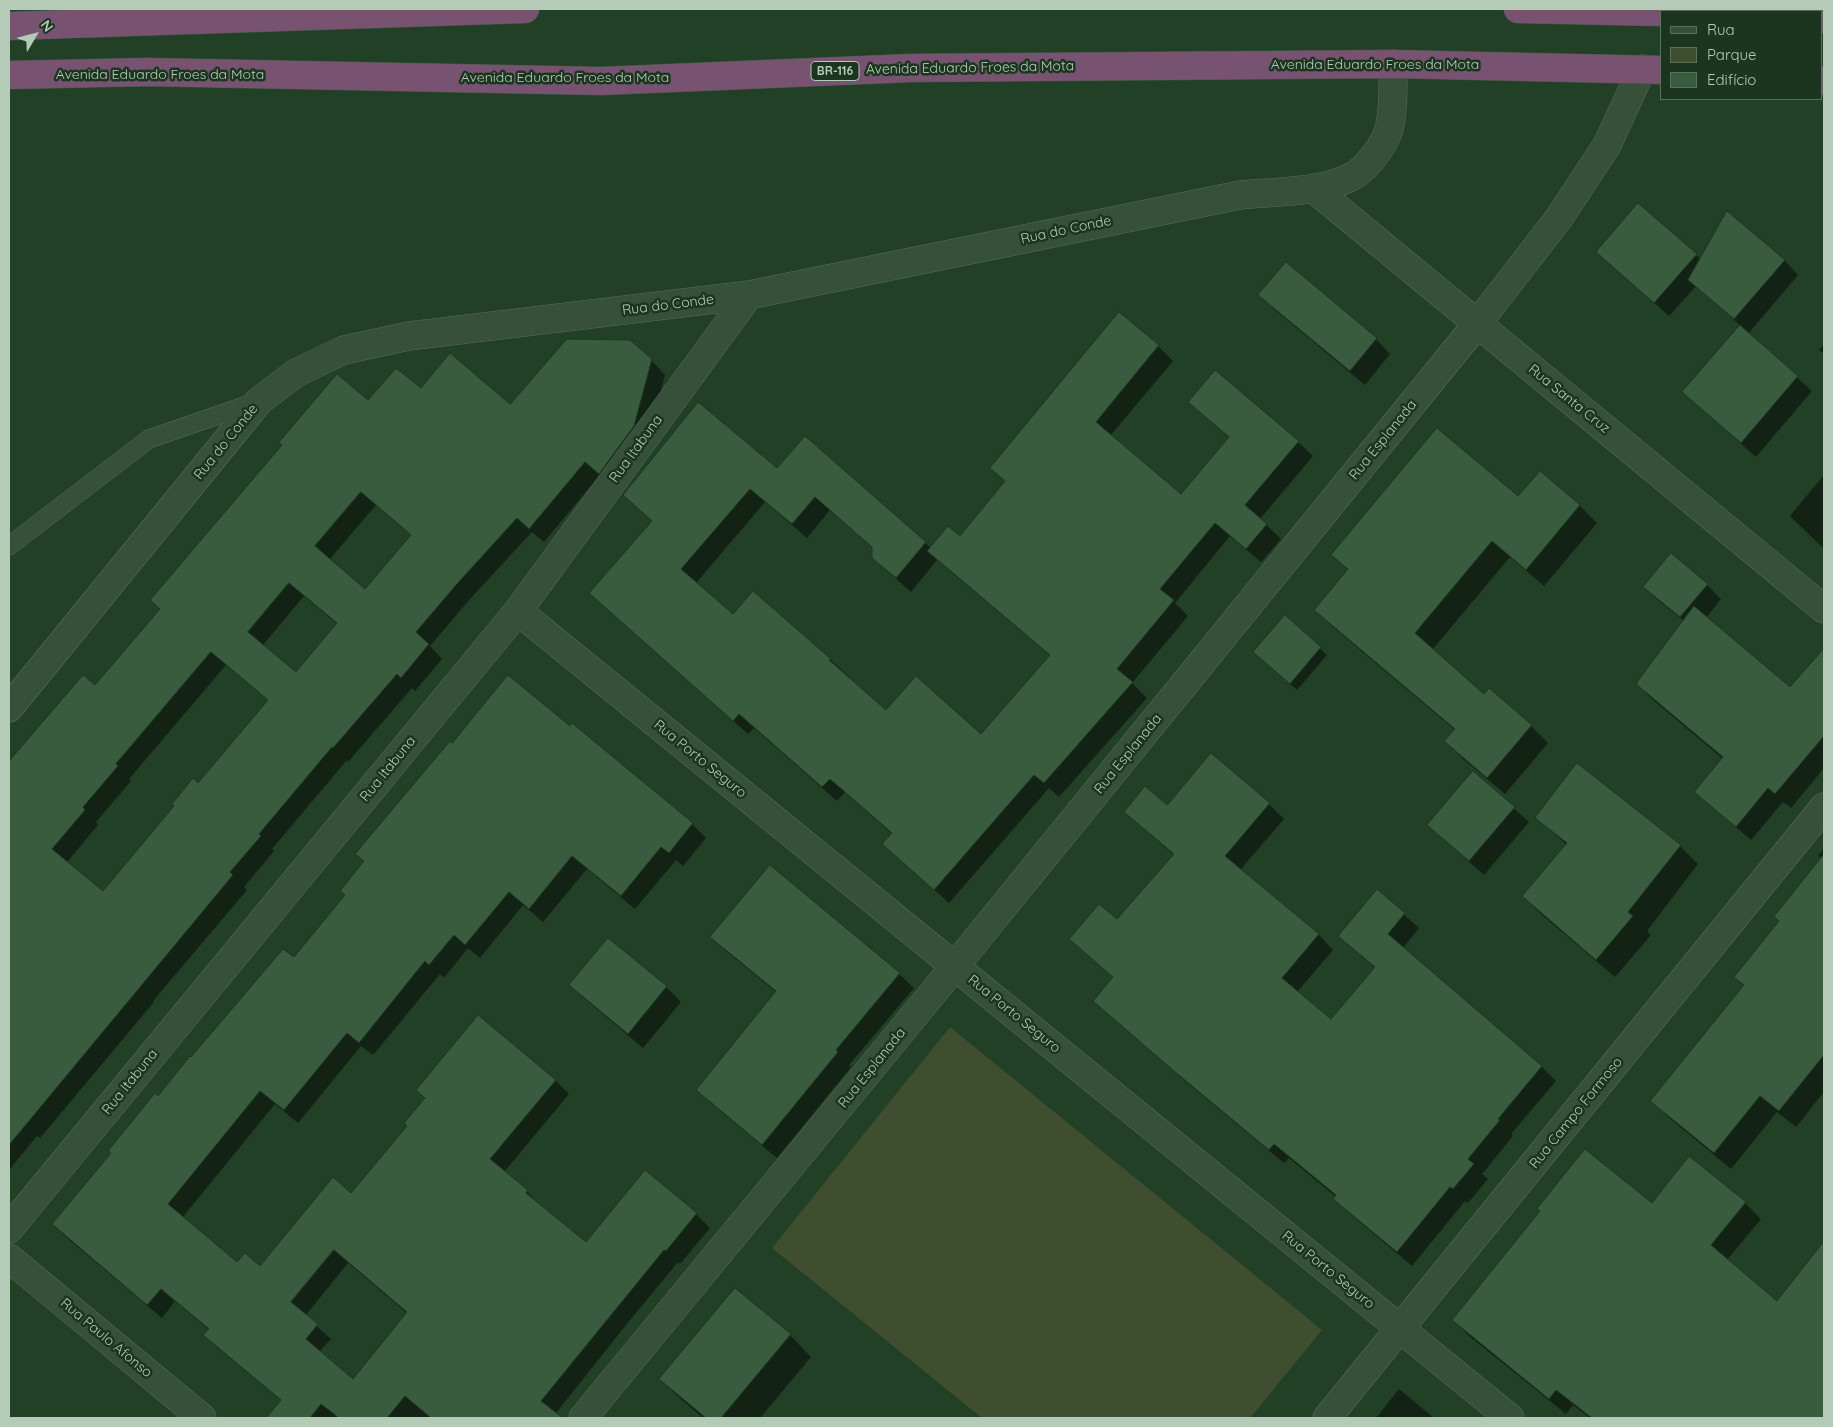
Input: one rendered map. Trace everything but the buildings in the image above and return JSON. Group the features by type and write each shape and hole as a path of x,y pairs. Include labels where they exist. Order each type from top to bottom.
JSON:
{"highway":[{"path":"9,26 525,9"},
{"path":"1518,9 1660,12"},
{"name":"Avenida Eduardo Froes da Mota","path":"9,75 147,72 601,81 911,68 1393,64 1652,70"}],"street":[{"name":"Rua do Conde","path":"9,708 259,401 296,373 344,350 409,336 749,295 1240,195 1314,189 1350,178 1376,156 1388,131 1392,98 1393,64"},
{"name":"Rua Esplanada","path":"583,1418 955,966 1477,324 1559,218 1607,145 1652,70"},
{"name":"Rua Santa Cruz","path":"1314,189 1824,609"},
{"name":"Rua Itabuna","path":"9,1229 518,611 749,295"},
{"name":"Rua Porto Seguro","path":"518,611 1510,1418"},
{"name":"Rua Campo Formoso","path":"1327,1418 1824,807"},
{"name":"Rua Paulo Afonso","path":"9,1258 202,1418"}],"lane":[{"path":"9,546 148,439 259,401"}],"green space":[{"path":"950,1027 1322,1330 1250,1418 982,1418 772,1248"}]}
